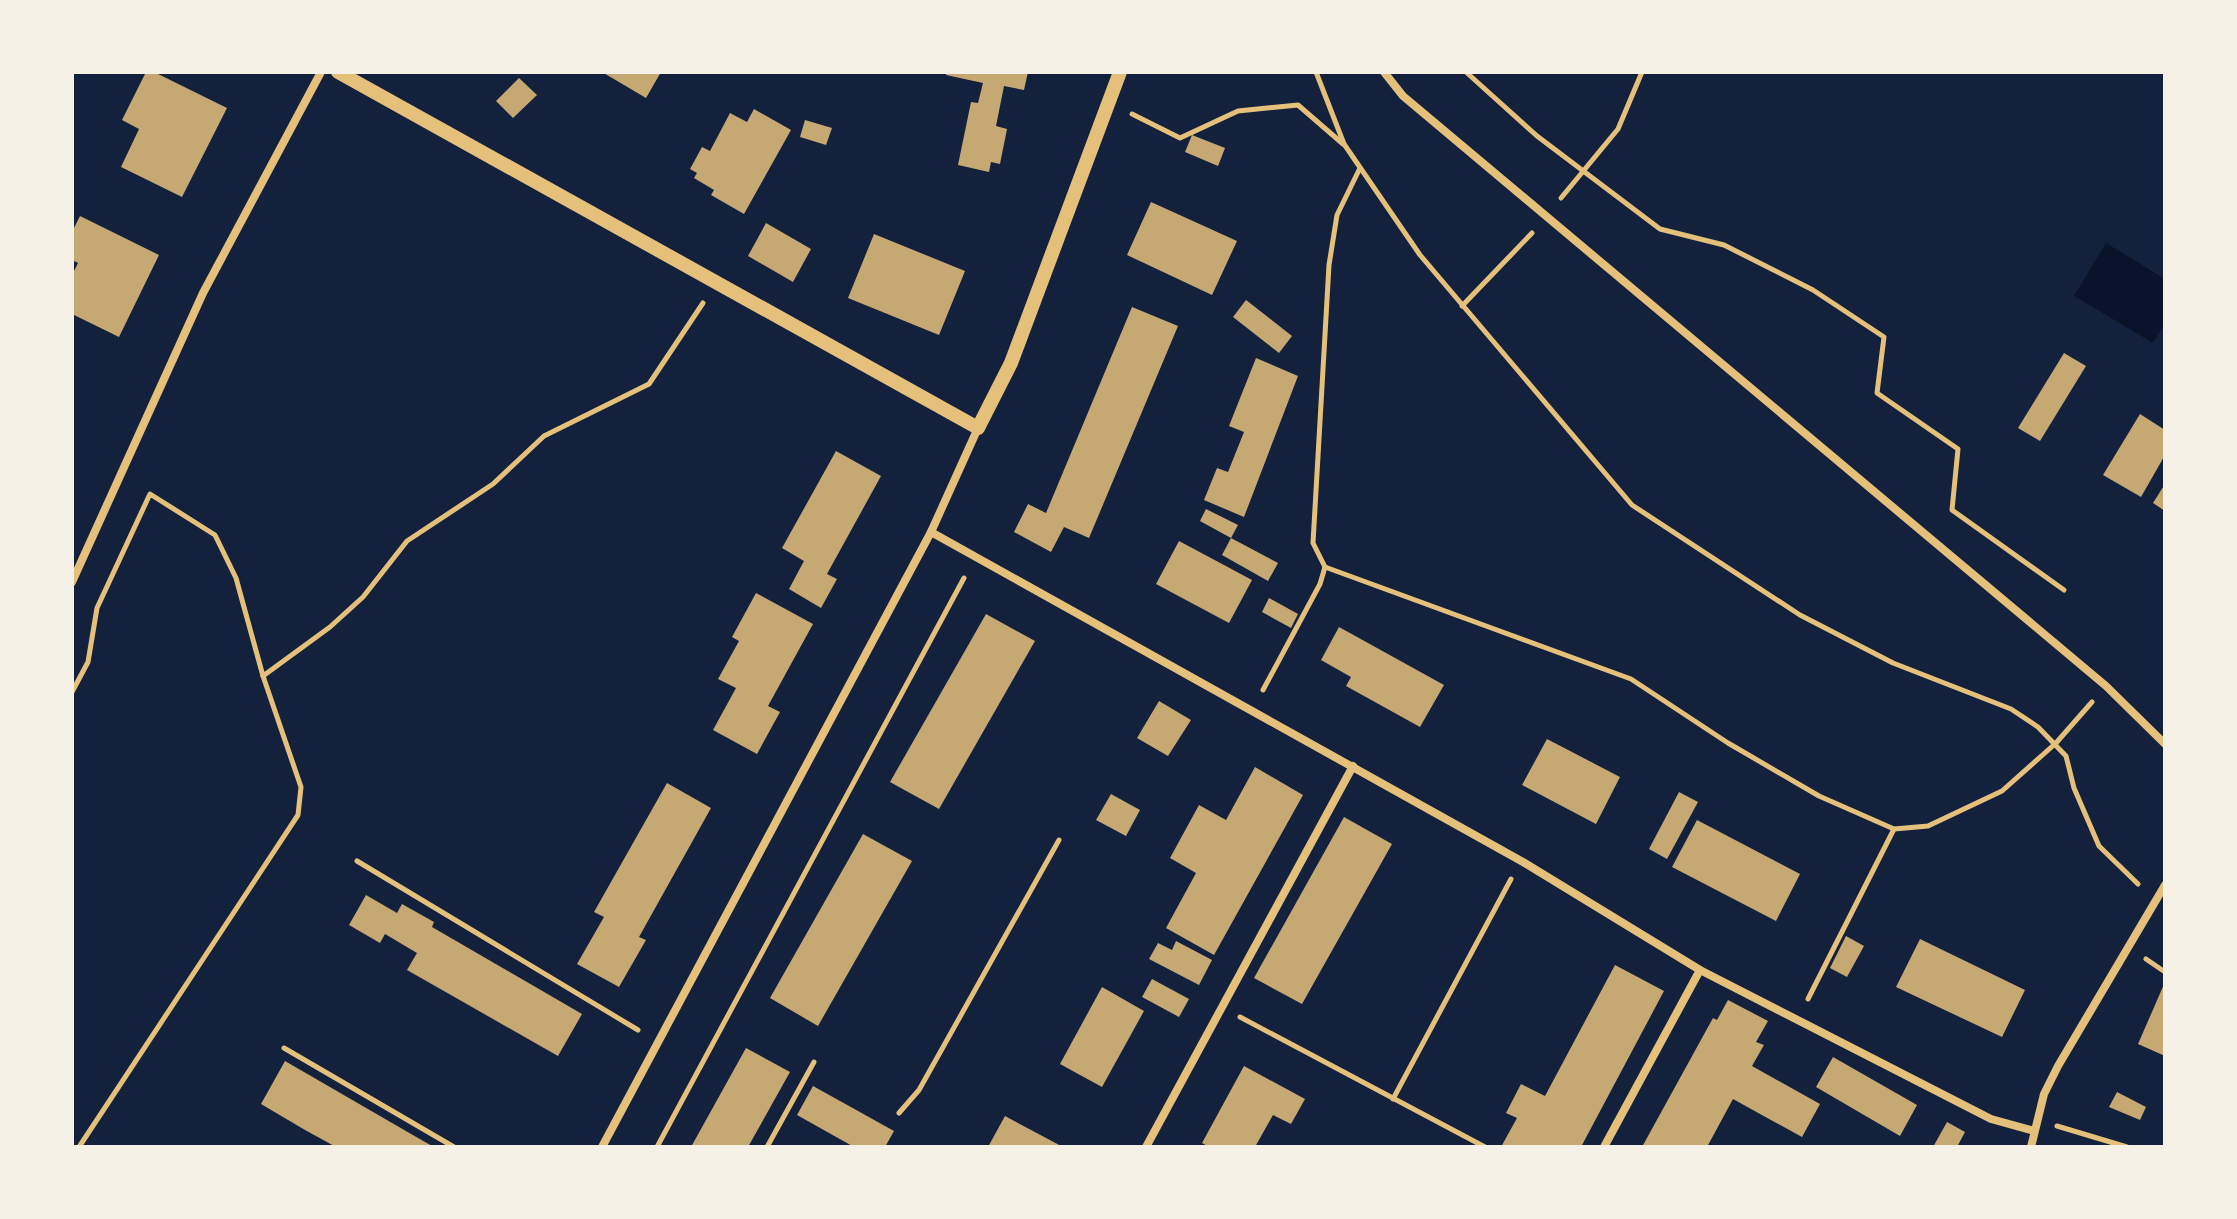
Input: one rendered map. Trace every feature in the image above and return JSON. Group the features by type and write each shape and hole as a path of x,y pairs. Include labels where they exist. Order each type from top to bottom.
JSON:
{"street":[{"path":"72,582 203,293 321,72"},
{"path":"338,72 978,428"},
{"path":"602,1147 931,532 1011,363 1120,72"},
{"path":"1384,72 1403,96 2106,686 2165,744"},
{"path":"931,532 1523,862 1700,970 1991,1119 2034,1131"},
{"path":"1146,1147 1353,766"},
{"path":"2031,1147 2037,1119 2058,1066 2165,885"},
{"path":"1604,1147 1700,970"}],"path":[{"path":"1316,72 1344,144 1420,255 1632,505 1800,615 1893,663 2011,709 2038,727 2066,756 2074,788 2099,846 2156,899"},
{"path":"1466,72 1537,136 1660,229 1724,245 1813,290 1884,337 1877,393 1958,449 1952,510 2064,590"},
{"path":"1462,306 1546,217 1618,129 1642,72"},
{"path":"1108,102 1180,138 1238,111 1298,105 1344,144"},
{"path":"1251,712 1320,584 1325,567 1313,543 1329,265 1337,215 1360,168"},
{"path":"263,676 330,627 363,597 407,541 493,484 544,436 649,384 716,282"},
{"path":"72,692 88,662 97,608 150,494 215,535 236,578 263,676 301,787 298,815 79,1147"},
{"path":"657,1147 975,557"},
{"path":"1325,567 1631,679 1728,743 1819,796 1894,829 1928,826 2002,791 2056,743 2106,686"},
{"path":"1797,1021 1894,829"},
{"path":"899,1113 919,1090 1059,840"},
{"path":"357,861 656,1041"},
{"path":"1393,1099 1523,862"},
{"path":"1224,1004 1241,1017 1485,1147"},
{"path":"284,1048 454,1147"},
{"path":"767,1147 814,1062"},
{"path":"2037,1119 2126,1147"}],"water":[{"path":"2106,243 2165,279 2165,324 2153,343 2074,296"}],"building":[{"path":"146,72 154,72 227,108 182,197 121,167 139,129 122,120"},
{"path":"602,72 661,72 646,98"},
{"path":"947,72 1028,72 1024,90 1004,86 996,126 1007,129 1000,164 991,162 989,172 958,165 971,102 978,103 983,83 946,75"},
{"path":"519,78 537,95 513,118 496,101"},
{"path":"754,109 791,130 744,214 711,195 714,190 694,178 697,173 690,169 702,147 710,151 730,113 747,122"},
{"path":"805,120 832,128 826,145 800,137"},
{"path":"1192,135 1225,148 1218,166 1185,152"},
{"path":"1151,202 1237,241 1212,295 1127,255"},
{"path":"80,216 159,255 119,337 72,314 72,275 78,263 72,260 72,232"},
{"path":"766,223 811,249 793,282 748,256"},
{"path":"874,234 965,271 939,335 848,298"},
{"path":"1246,300 1292,336 1279,353 1233,317"},
{"path":"1132,307 1178,326 1089,538 1064,527 1051,552 1014,532 1028,504 1046,513"},
{"path":"2064,353 2086,366 2040,441 2018,428"},
{"path":"1256,358 1298,376 1244,517 1204,500 1217,468 1228,472 1244,432 1229,426"},
{"path":"2140,414 2165,430 2165,455 2141,497 2103,475"},
{"path":"836,451 881,476 827,574 837,579 821,608 789,589 804,561 782,548"},
{"path":"2165,484 2165,511 2153,503"},
{"path":"1206,509 1238,525 1231,538 1200,521"},
{"path":"1231,538 1278,563 1268,581 1222,555"},
{"path":"1179,541 1252,580 1229,623 1156,584"},
{"path":"756,593 813,624 768,706 780,712 757,754 713,730 736,688 718,679 739,641 732,637"},
{"path":"1269,598 1298,614 1291,628 1262,612"},
{"path":"986,614 1035,641 939,809 890,782"},
{"path":"1339,627 1444,685 1420,727 1346,686 1351,677 1321,660"},
{"path":"1159,701 1191,720 1168,756 1137,738"},
{"path":"1547,739 1620,777 1596,824 1522,785"},
{"path":"1255,767 1303,795 1214,955 1166,928 1196,873 1170,858 1199,805 1226,820"},
{"path":"667,783 711,808 639,937 646,940 619,987 577,964 604,917 594,912"},
{"path":"1679,792 1698,802 1667,859 1649,849"},
{"path":"1111,794 1140,810 1126,836 1096,820"},
{"path":"1344,817 1392,844 1302,1004 1254,978"},
{"path":"1697,820 1800,874 1776,921 1672,867"},
{"path":"863,834 912,861 818,1026 770,998"},
{"path":"366,895 397,913 402,904 434,922 432,927 582,1014 558,1056 407,970 417,953 385,934 380,943 349,925"},
{"path":"1846,936 1864,946 1847,977 1830,968"},
{"path":"1920,939 2025,990 2002,1037 1896,987"},
{"path":"1176,941 1212,960 1199,985 1149,959 1158,943 1172,950"},
{"path":"1615,965 1664,991 1581,1147 1501,1147 1517,1118 1506,1113 1521,1084 1545,1096"},
{"path":"1152,979 1189,999 1179,1017 1142,997"},
{"path":"2165,982 2165,1056 2138,1044"},
{"path":"1102,987 1144,1011 1102,1087 1060,1064"},
{"path":"1728,1000 1768,1021 1756,1042 1764,1045 1752,1066 1820,1104 1802,1137 1733,1099 1707,1147 1642,1147 1713,1018 1717,1020"},
{"path":"746,1048 790,1072 748,1147 691,1147"},
{"path":"1833,1057 1917,1105 1900,1136 1816,1087"},
{"path":"285,1061 434,1147 336,1147 305,1130 261,1104"},
{"path":"1244,1066 1305,1099 1291,1124 1273,1115 1255,1147 1209,1147 1202,1143"},
{"path":"813,1086 894,1131 885,1147 854,1147 797,1115"},
{"path":"2117,1092 2146,1107 2140,1120 2109,1107"},
{"path":"1005,1116 1063,1147 988,1147"},
{"path":"1947,1122 1965,1132 1957,1147 1933,1147"}]}
